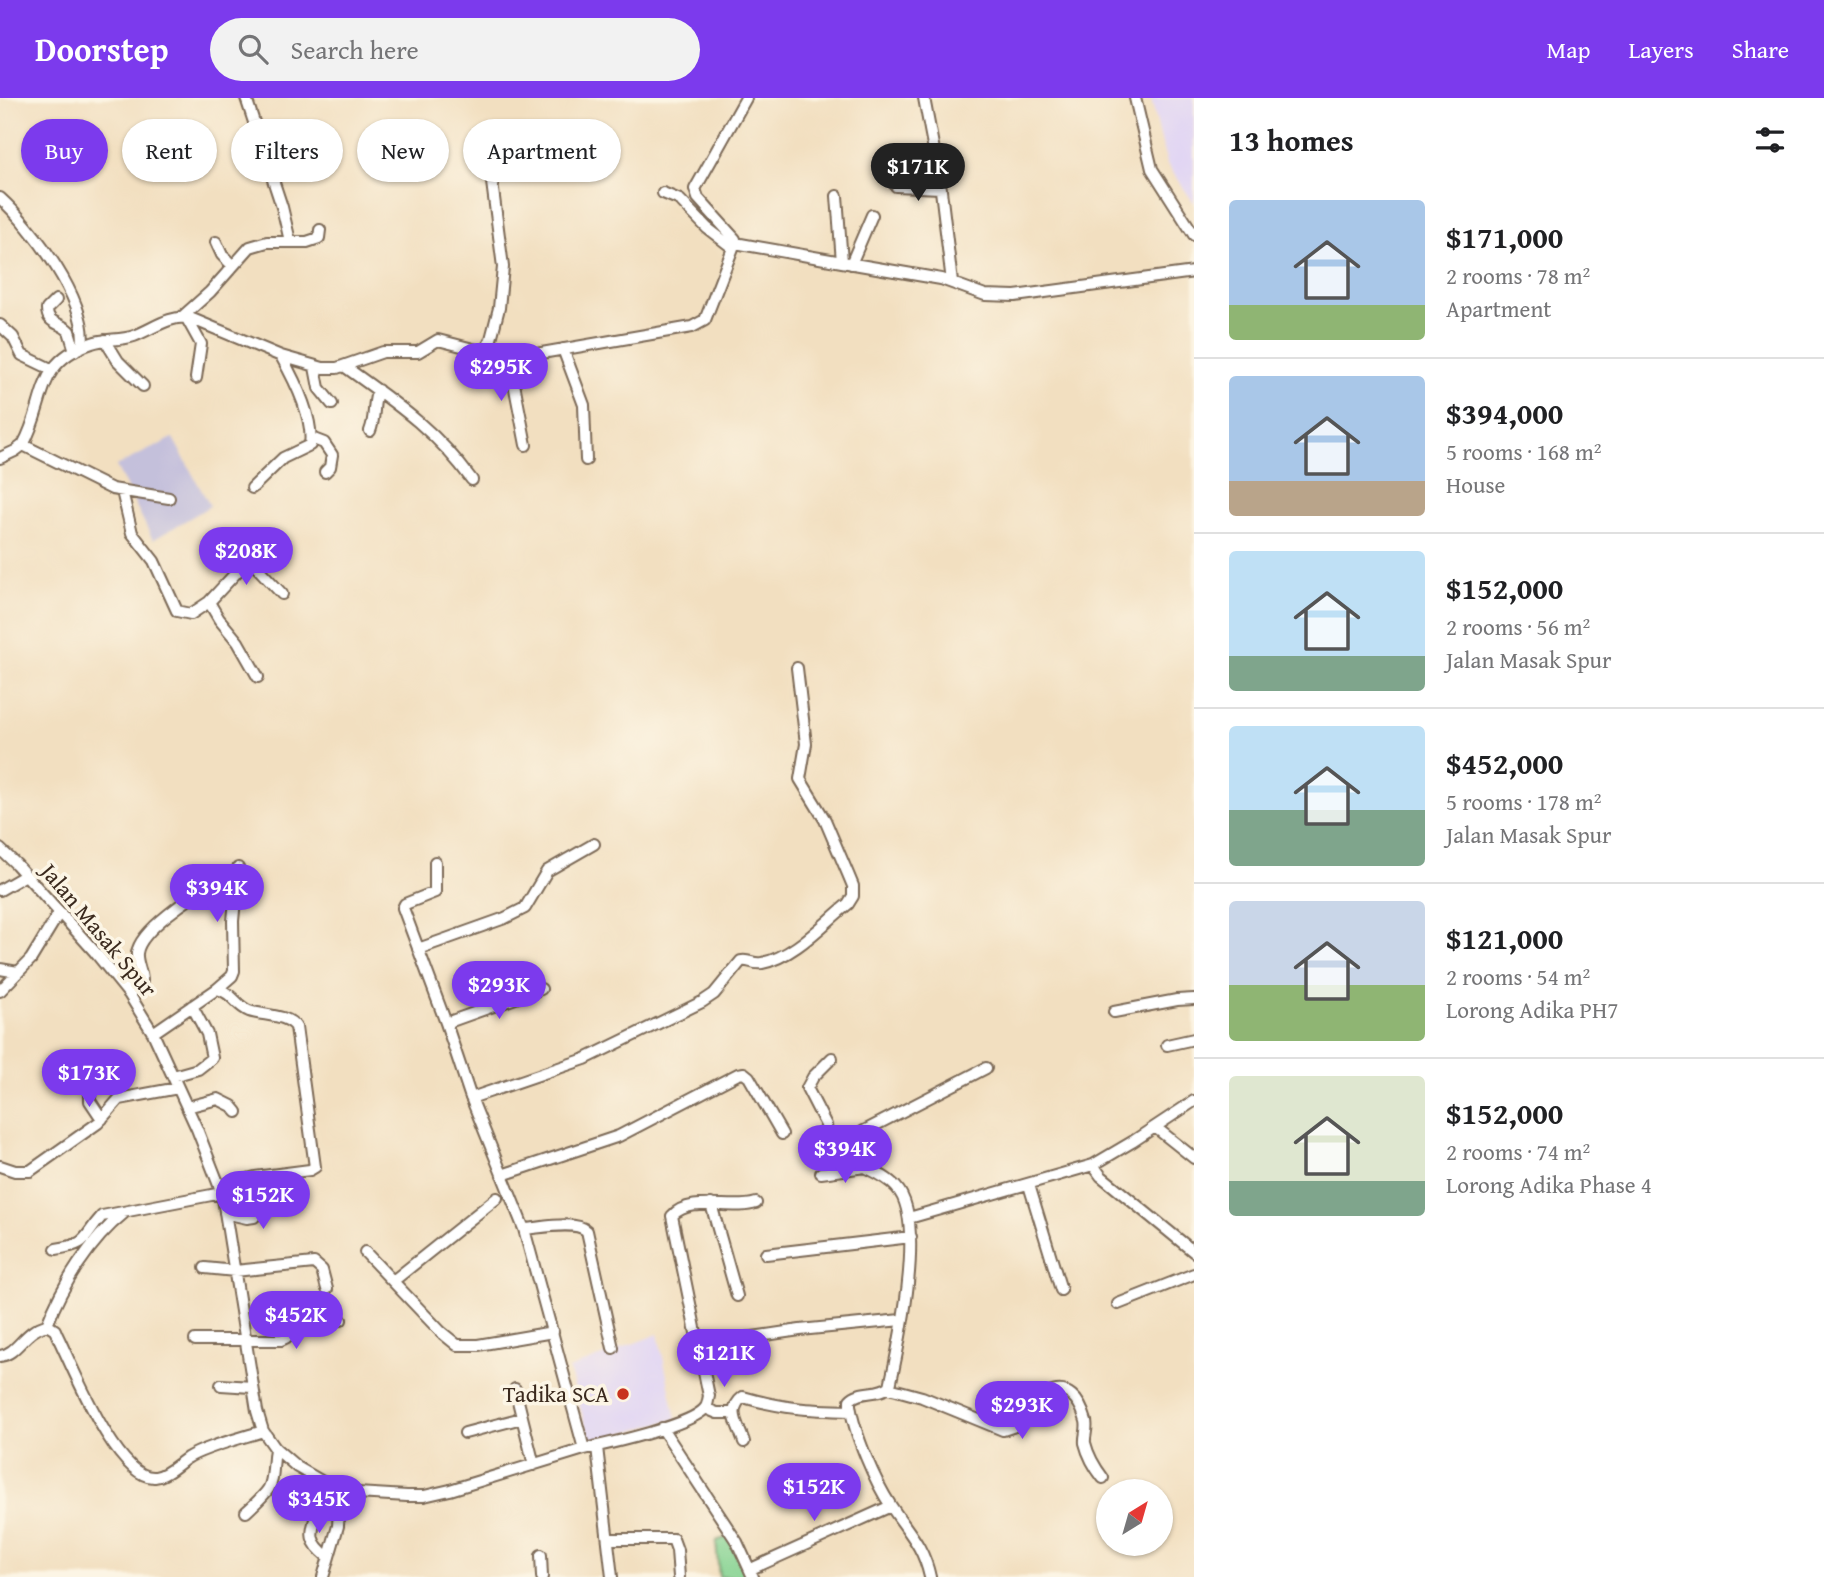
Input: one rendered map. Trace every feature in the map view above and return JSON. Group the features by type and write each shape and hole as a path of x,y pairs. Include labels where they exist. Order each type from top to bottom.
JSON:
{"street":[{"path":"246,98 282,206 290,242"},
{"path":"184,317 315,367 344,366 383,352 418,352 438,340 507,359 692,327 702,323 707,317 734,245 731,232 698,198 695,189 746,98"},
{"path":"924,98 940,185 952,282"},
{"path":"1138,98 1160,172 1194,223"},
{"path":"1138,98 1152,169 1194,235"},
{"path":"904,159 918,172 940,185"},
{"path":"485,352 499,308 503,267 492,182"},
{"path":"896,186 940,185"},
{"path":"663,192 680,200 707,228 734,245 952,282 985,295 1004,297 1194,272"},
{"path":"837,196 847,263"},
{"path":"0,198 26,226 71,291 83,334 79,349"},
{"path":"847,263 872,215"},
{"path":"0,458 23,445 51,369 79,349 105,340 131,337 166,321 184,317 255,244 315,240 320,237 320,230"},
{"path":"216,242 220,252 233,266"},
{"path":"56,300 47,310 48,315 52,322 69,331 79,349"},
{"path":"184,317 201,344 196,378"},
{"path":"0,325 13,337 22,355 51,369"},
{"path":"105,340 118,361 143,386"},
{"path":"564,349 586,415 586,460"},
{"path":"252,488 282,458 307,447 311,438 300,394 281,356"},
{"path":"507,359 512,371 526,445"},
{"path":"344,366 405,409 435,436 471,480"},
{"path":"315,367 319,388 332,404"},
{"path":"370,431 378,390"},
{"path":"311,438 324,443 332,455 330,467 325,472"},
{"path":"23,445 95,482 122,491 169,498"},
{"path":"122,491 132,533 159,568 177,611 191,614 209,602 247,561 252,562 282,594"},
{"path":"209,602 238,642 258,677"},
{"path":"471,1098 585,1059 709,998 741,961 761,963 786,953 848,904 853,896 853,887 817,806 800,779 806,744 797,668"},
{"path":"418,949 505,918 525,908 547,871 594,844"},
{"name":"Jalan Masak Spur","path":"0,849 95,952 129,993 153,1033 221,1189 252,1387 263,1430 275,1448 297,1467 340,1492"},
{"path":"435,862 435,892 405,904 403,908 471,1098 524,1229 584,1450"},
{"path":"153,1033 218,989 232,976 238,868"},
{"path":"0,890 26,875"},
{"path":"129,993 142,981 137,950 142,943 187,898 211,886"},
{"path":"0,991 33,956 59,912"},
{"path":"0,969 18,972"},
{"path":"56,1250 77,1246 84,1241 102,1216 194,1200 256,1177 310,1170 315,1167 296,1027 291,1021 249,1010 229,993 218,989"},
{"path":"446,1023 541,989"},
{"path":"1114,1012 1194,999"},
{"path":"173,1076 198,1069 212,1058 208,1034 192,1006"},
{"path":"1167,1045 1194,1039"},
{"path":"832,1058 813,1077 807,1088 826,1125 827,1135 842,1144"},
{"path":"889,1388 909,1276 909,1218 898,1189 839,1149 842,1144 986,1068"},
{"path":"502,1175 619,1136 744,1073 749,1077 782,1134"},
{"path":"90,1087 90,1101 102,1119"},
{"path":"0,1166 15,1171 30,1171 86,1133 102,1119 115,1102 124,1097 178,1088"},
{"path":"187,1107 218,1099 232,1106 237,1112"},
{"path":"909,1218 1089,1167 1194,1101"},
{"path":"1155,1127 1194,1158"},
{"path":"821,1173 865,1167"},
{"path":"1089,1167 1194,1252"},
{"path":"225,1213 254,1217 279,1186 289,1185"},
{"path":"1029,1185 1061,1290"},
{"path":"393,1281 497,1198"},
{"path":"323,1577 338,1526 340,1492 424,1496 696,1416 705,1408 709,1396 671,1220 673,1214 678,1211 711,1204 756,1203"},
{"path":"711,1204 737,1296"},
{"path":"47,1325 57,1298 89,1251 114,1221 130,1209"},
{"path":"524,1229 574,1225 587,1231 612,1348"},
{"path":"765,1254 911,1237"},
{"path":"365,1252 441,1332 457,1345 478,1345 553,1332"},
{"path":"205,1268 235,1271 317,1264 323,1270 327,1289"},
{"path":"1118,1304 1194,1274"},
{"path":"195,1339 286,1338 300,1319 306,1316 341,1320"},
{"path":"698,1345 800,1330 901,1320"},
{"path":"0,1356 9,1354 26,1335 38,1327 47,1325 55,1330 107,1436 139,1474 158,1477 197,1453 263,1430"},
{"path":"221,1385 252,1387"},
{"path":"930,1577 920,1546 891,1506 870,1465 851,1411 850,1400 855,1395 889,1388 922,1397 1003,1430 1018,1425 1026,1411 1047,1392 1060,1390 1077,1401 1087,1425 1085,1444 1103,1478"},
{"path":"515,1389 534,1465"},
{"path":"744,1442 733,1413 736,1403 743,1397 795,1409 851,1411"},
{"path":"705,1408 717,1413 733,1413"},
{"path":"465,1433 522,1418"},
{"path":"662,1428 724,1521 752,1573 891,1506"},
{"path":"597,1447 612,1577"},
{"path":"246,1511 270,1489 274,1479 275,1448"},
{"path":"319,1506 311,1539 328,1558"},
{"path":"608,1539 673,1539 677,1550 679,1577"},
{"path":"541,1555 542,1577"}],"shaded area":[{"path":"1151,98 1194,98 1194,203 1167,164"},
{"path":"173,438 210,506 153,540 116,466"},
{"name":"Tadika SCA","path":"658,1334 676,1419 593,1441 589,1438 569,1369"}],"green space":[{"path":"728,1537 746,1577 719,1577 716,1541"}],"place":[{"name":"Tadika SCA","path":"623,1394"}]}
